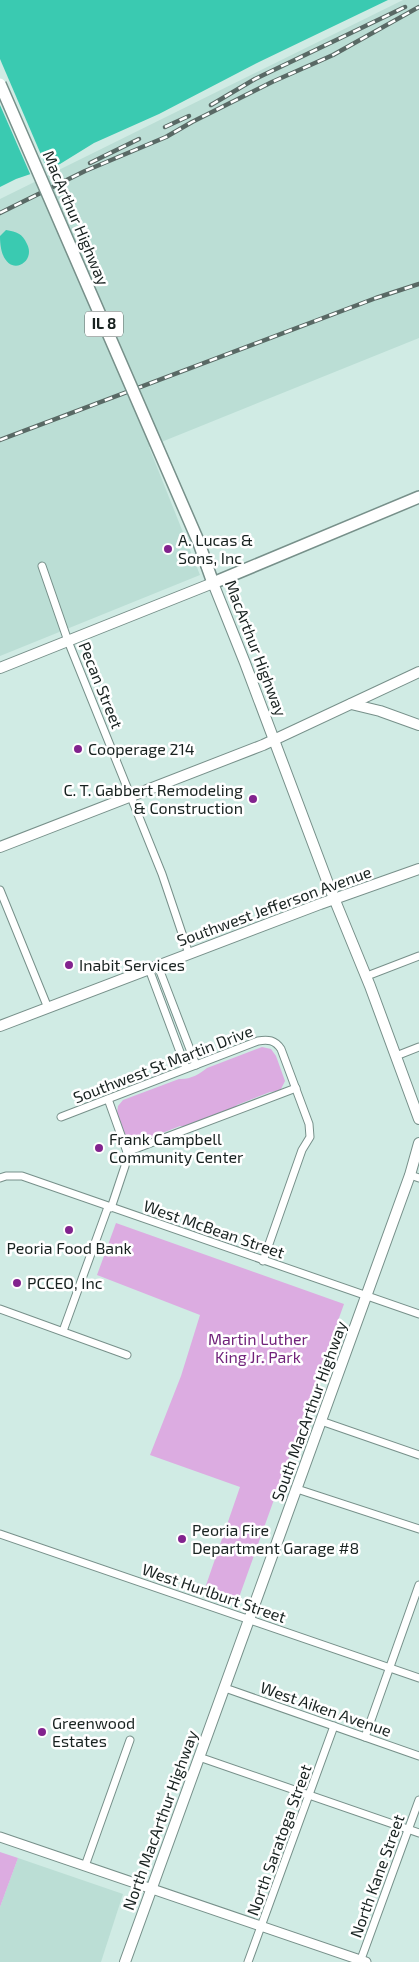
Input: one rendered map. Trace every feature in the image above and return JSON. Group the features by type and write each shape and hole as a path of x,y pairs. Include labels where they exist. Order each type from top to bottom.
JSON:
{"main road":[{"name":"MacArthur Highway","path":"0,84 199,542 334,899 367,976 419,1119"},
{"path":"0,668 213,583 419,497"},
{"path":"0,847 274,740 419,672"},
{"path":"351,704 380,711 419,725"},
{"name":"Southwest Jefferson Avenue","path":"0,1026 334,899 419,869"},
{"name":"South MacArthur Highway","path":"225,1688 366,1296 415,1176 419,1143"},
{"name":"North MacArthur Highway","path":"125,1962 225,1688"}],"street":[{"name":"Pecan Street","path":"42,566 68,641 162,874 190,954"},
{"path":"0,890 48,1008"},
{"path":"367,976 419,956"},
{"path":"154,967 196,1065"},
{"path":"154,967 186,1068"},
{"name":"Southwest St Martin Drive","path":"61,1117 258,1041 269,1040 275,1042 280,1049 296,1088"},
{"path":"396,1056 419,1047"},
{"path":"127,1152 296,1088 309,1124 310,1136 302,1150 263,1261"},
{"path":"63,1332 125,1166 127,1152 108,1099"},
{"name":"West McBean Street","path":"0,1178 22,1176 419,1314"},
{"path":"0,1309 127,1355"},
{"path":"321,1421 419,1455"},
{"path":"297,1489 419,1529"},
{"name":"West Hurlburt Street","path":"0,1534 419,1678"},
{"path":"365,1737 419,1585"},
{"name":"West Aiken Avenue","path":"225,1688 419,1756"},
{"name":"North Saratoga Street","path":"248,1962 334,1726"},
{"path":"85,1866 130,1740"},
{"path":"199,1757 419,1833"},
{"name":"North Kane Street","path":"362,1961 419,1800"},
{"path":"0,1837 362,1961"}],"shaded area":[{"path":"0,0 388,0 259,62 159,114 94,143 60,164 16,179 0,187"},
{"path":"403,0 419,0 419,338 149,447 200,575 0,656 0,199"},
{"path":"6,230 19,234 27,244 29,252 27,258 18,266 11,265 6,260 2,251 0,236"},
{"path":"18,1858 123,1894 101,1962 0,1962 0,1907"}],"green space":[{"path":"262,1047 271,1049 276,1056 285,1081 280,1091 270,1092 237,1105 234,1109 184,1127 180,1126 147,1139 138,1145 132,1144 127,1139 117,1113 118,1106 123,1100 179,1079 187,1079 207,1068"},
{"name":"Martin Luther King Jr. Park","path":"116,1223 344,1304 237,1603 204,1591 240,1487 150,1455 181,1376 200,1315 97,1275"},
{"path":"0,1852 18,1858 0,1907"}],"pier":[{"path":"0,59 48,171 31,176 0,105"}],"railway":[{"path":"211,105 255,79 405,7"},
{"path":"0,213 85,171 166,137 272,82 333,55 419,7"},
{"path":"165,127 189,116"},
{"path":"90,163 139,139"},
{"path":"0,440 376,298 419,284"}],"place":[{"name":"A. Lucas & Sons, Inc","path":"168,549"},
{"name":"Cooperage 214","path":"78,749"},
{"name":"C. T. Gabbert Remodeling & Construction","path":"253,799"},
{"name":"Inabit Services","path":"69,965"},
{"name":"Frank Campbell Community Center","path":"99,1148"},
{"name":"Peoria Food Bank","path":"69,1230"},
{"name":"PCCEO, Inc","path":"17,1283"},
{"name":"Peoria Fire Department Garage #8","path":"182,1539"},
{"name":"Greenwood Estates","path":"42,1732"}]}
